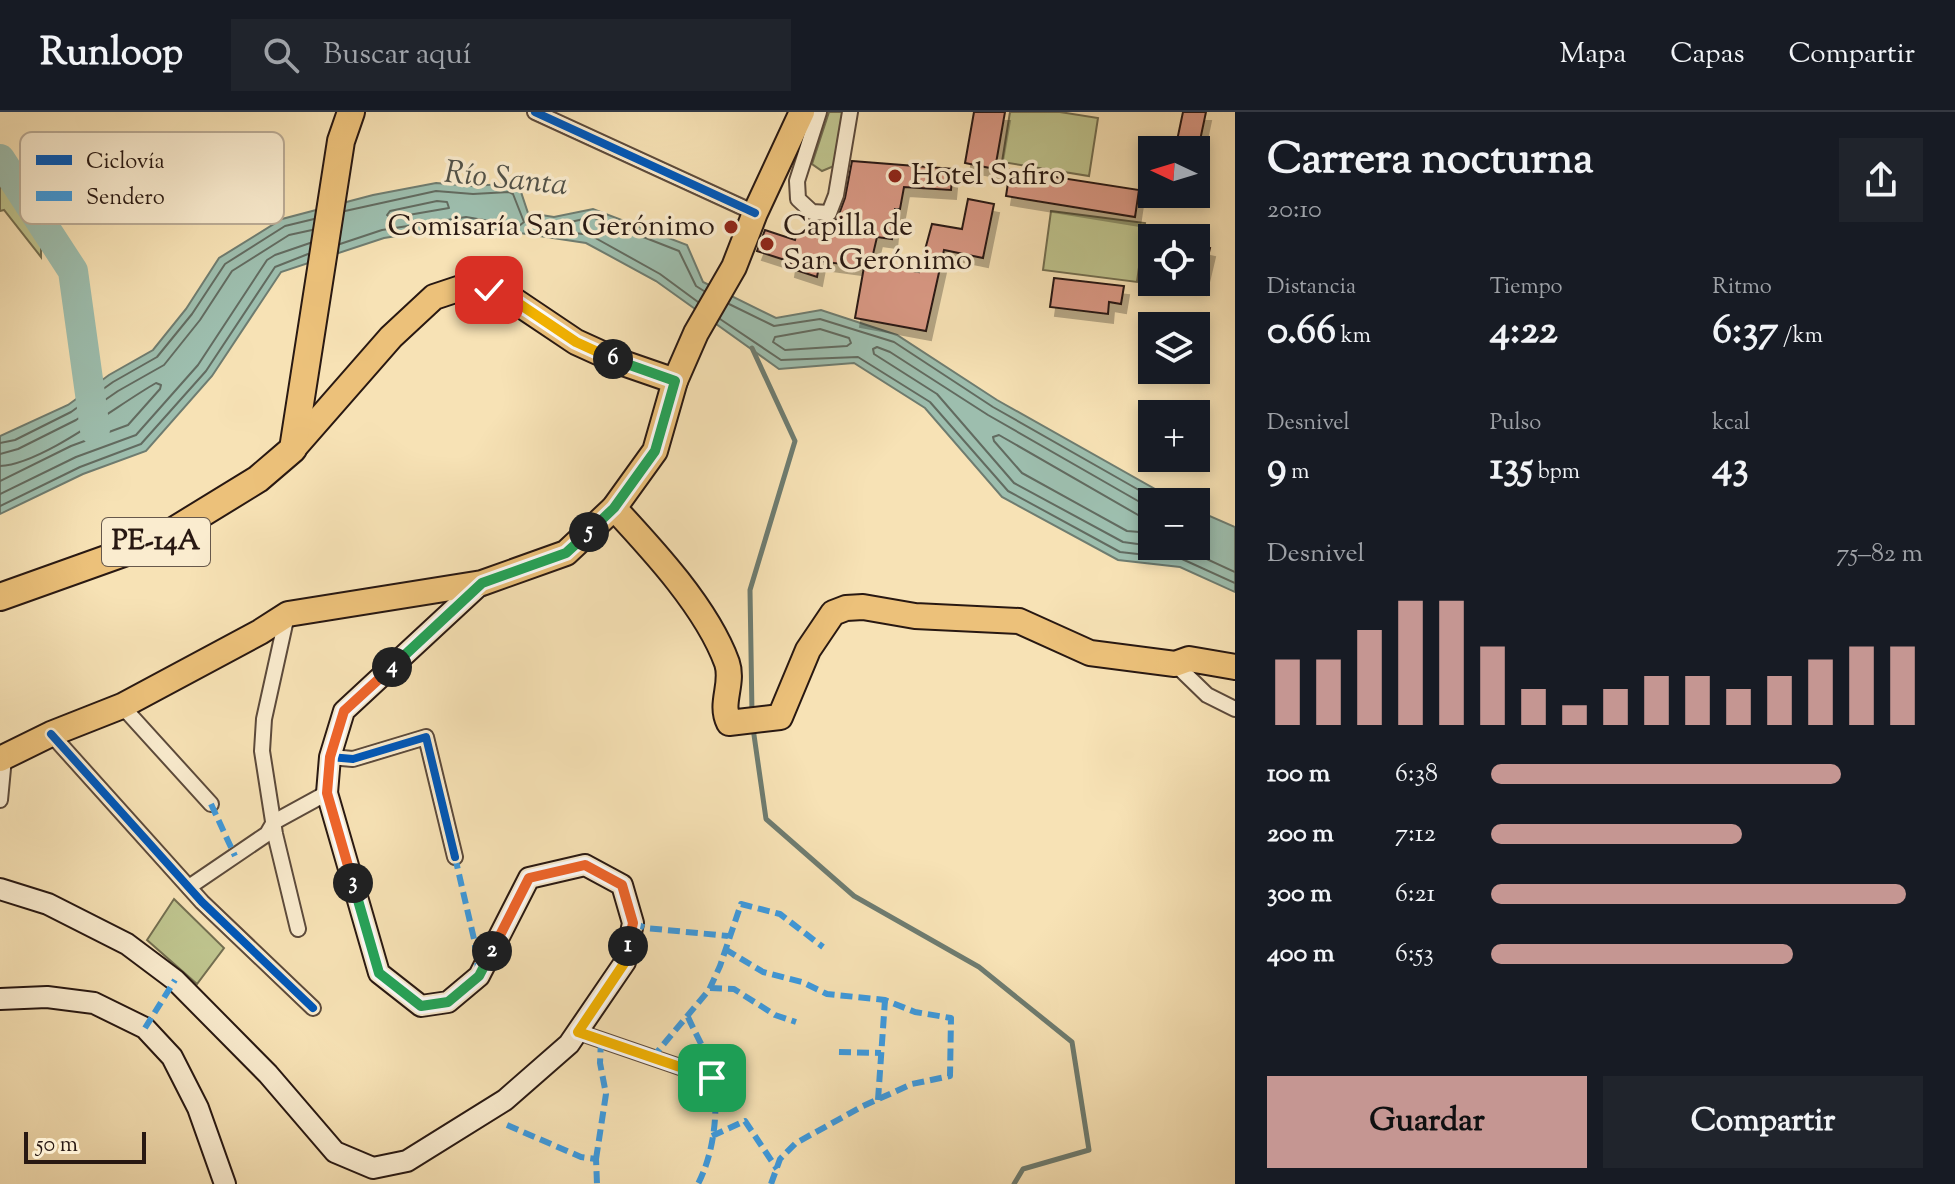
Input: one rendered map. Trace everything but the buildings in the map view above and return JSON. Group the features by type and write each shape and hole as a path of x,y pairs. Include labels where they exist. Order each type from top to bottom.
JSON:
{"highway":[{"path":"340,112 341,141"},
{"path":"293,449 341,141 351,112"},
{"name":"PE-14A","path":"0,597 157,541 258,479 293,449"}],"main road":[{"path":"2,758 51,734 122,706 288,614 482,583 566,553 614,508 655,451 675,381 696,333 734,267 755,213 802,112"},
{"path":"293,449 391,337 434,297 461,288 489,290 515,301 576,342 620,362 675,381"},
{"path":"614,508 694,601 727,663 729,675 724,707 729,723 780,717 815,638 833,613 846,608 863,607 915,616 1019,621 1090,653 1175,664 1189,659 1235,667"},
{"path":"0,889 48,904 127,944 186,991 268,1074 335,1152 373,1168 407,1161 505,1100 569,1044 625,962 633,923 622,885 585,865 529,878 479,976 448,1002 421,1006 379,973 327,793 330,757 344,711 482,583"},
{"path":"0,999 47,997 94,1003 145,1028 172,1057 198,1108 225,1184"}],"street":[{"path":"535,112 755,213"},
{"path":"819,112 797,181 798,199 812,212 829,213 836,195 850,112"},
{"path":"288,614 264,719 262,751 298,929"},
{"path":"1175,664 1207,695 1235,709"},
{"path":"122,706 211,804"},
{"path":"51,734 189,887 313,1008"},
{"path":"330,757 353,759 426,737 455,857"},
{"path":"0,800 2,758"},
{"path":"189,887 267,834 274,822 327,793"},
{"path":"578,1032 712,1078"}],"green space":[{"path":"829,112 844,112 834,166 822,171 812,164"},
{"path":"1010,112 1060,112 1098,118 1089,176 1002,162"},
{"path":"0,185 20,208 20,224 34,224 41,237 41,257 4,210 0,211"},
{"path":"1051,211 1145,223 1138,224 1137,282 1043,270"},
{"path":"174,899 224,948 197,984 147,940"}],"water":[{"path":"436,183 473,186 518,183 528,213 554,217 593,209 687,245 703,282 776,318 821,310 897,335 997,400 1153,488 1138,488 1138,560 1210,560 1210,516 1235,527 1235,592 1180,567 1118,560 1002,497 925,408 854,363 779,369 656,281 586,243 467,225 384,238 281,272 212,376 146,451 83,474 0,514 0,436 68,405 109,375 153,350 186,309 219,258 274,224 284,224 284,218 373,195"}],"waterway":[{"path":"0,159 20,190"},
{"path":"42,224 73,271 95,430"},
{"path":"752,348 795,441 750,590 752,714"},
{"path":"753,728 766,819 854,896 979,967 1072,1042 1089,1150 1023,1169 1014,1184"}],"marked path":[{"path":"211,804 235,856"},
{"path":"455,857 474,939 479,976"},
{"path":"652,1058 709,990 741,904 780,914 823,947"},
{"path":"633,923 646,928 728,936"},
{"path":"725,949 763,972 802,982 827,994 885,1000 915,1012 951,1018 950,1076 912,1084 863,1106 796,1143 780,1159 771,1184"},
{"path":"145,1028 175,980"},
{"path":"710,988 734,989 775,1015 796,1022"},
{"path":"878,1100 885,1000"},
{"path":"688,1017 709,1062 715,1097 712,1142 698,1184"},
{"path":"596,1159 606,1094 600,1063 601,1040"},
{"path":"839,1052 881,1053"},
{"path":"712,1136 745,1121 777,1169"},
{"path":"507,1125 581,1157 596,1159 597,1184"}],"cycle path":[{"path":"535,112 755,213"},
{"path":"51,734 202,902 313,1008"},
{"path":"330,757 353,759 426,737 455,857"},
{"path":"578,1032 712,1078"}],"place":[{"name":"Hotel Safiro","path":"895,176"},
{"name":"Comisaría San Gerónimo","path":"731,227"},
{"name":"Capilla de San Gerónimo","path":"767,244"}],"route":[{"path":"489,290 515,301 576,342 620,362 675,381 655,451 614,508 566,553 482,583 344,711 330,757 327,793 379,973 421,1006 448,1002 479,976 529,878 585,865 622,885 633,923 625,962 578,1032 712,1078"}],"water label":[{"name":"Río Santa","path":"506,180"}]}
